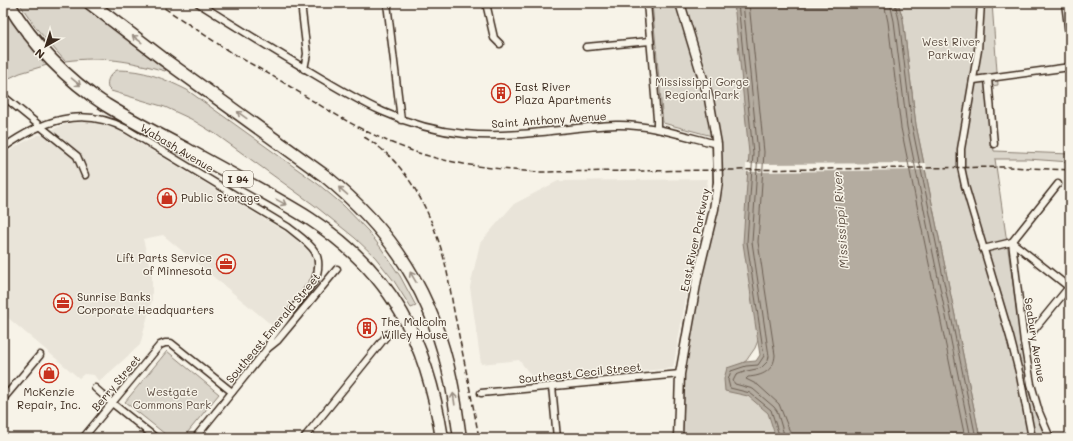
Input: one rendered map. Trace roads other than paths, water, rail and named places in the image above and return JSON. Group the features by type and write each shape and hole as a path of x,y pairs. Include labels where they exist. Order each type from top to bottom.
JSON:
{"highway":[{"name":"I 94","path":"8,3 38,45 57,65 83,88 124,115 299,212 332,234 362,261 390,295 416,342 425,362 430,379 442,438"},
{"path":"90,3 166,61 325,176 348,195 371,218 402,258 416,281 431,314 451,381 460,438"}],"street":[{"name":"Saint Anthony Avenue","path":"198,3 257,41 363,103 401,120 431,129 482,135 511,135 617,125 657,129 717,144"},
{"path":"208,9 213,3"},
{"path":"302,3 307,54 304,69"},
{"path":"387,3 401,120"},
{"path":"486,3 494,38 500,44"},
{"path":"647,3 657,129"},
{"name":"East River Parkway","path":"678,438 680,374 697,279 714,209 718,182 717,144 709,99 680,3"},
{"path":"981,3 978,50 961,149 961,167 965,186 1012,343 1032,438"},
{"path":"1065,3 1070,42"},
{"path":"586,47 650,41"},
{"path":"974,80 1070,68"},
{"path":"988,79 994,144"},
{"path":"3,96 77,156 84,175"},
{"name":"Wabash Avenue","path":"3,148 41,126 61,120 80,117 98,118 117,124 288,227 306,241 315,252 319,260 319,270 315,280 272,337 267,349"},
{"path":"984,248 1012,242 1058,184"},
{"path":"1012,242 1069,287 1024,342"},
{"name":"Seabury Avenue","path":"1012,242 1024,342 1031,384 1039,412 1050,438"},
{"name":"Southeast Emerald Street","path":"195,438 267,349 277,341 337,269"},
{"path":"304,438 388,334"},
{"name":"Berry Street","path":"83,438 160,345 165,343 171,343 232,392"},
{"path":"3,399 40,355"},
{"name":"Southeast Cecil Street","path":"481,393 680,374"},
{"path":"552,386 557,438"},
{"path":"95,388 156,438"}],"water":[{"name":"Mississippi River","path":"734,3 898,3 903,19 916,125 980,438 776,438 768,413 748,396 725,391 724,379 727,368 745,362 756,361 760,355 743,243 749,153"}],"railway":[{"path":"157,3 230,52"},
{"path":"226,49 333,113 378,137 426,155 473,166 539,172 1009,167 1070,170"},
{"path":"364,137 392,158 403,172 414,187 437,235 446,269 479,438"}],"place":[{"name":"East River Plaza Apartments","path":"501,93"},
{"name":"Public Storage","path":"167,198"},
{"name":"Lift Parts Service of Minnesota","path":"226,264"},
{"name":"Sunrise Banks Corporate Headquarters","path":"63,303"},
{"name":"The Malcolm Willey House","path":"367,328"},
{"name":"McKenzie Repair, Inc.","path":"49,373"}],"park label":[{"name":"West River Parkway","path":"951,48"},
{"name":"Mississippi Gorge Regional Park","path":"702,88"},
{"name":"Westgate Commons Park","path":"172,398"}]}
